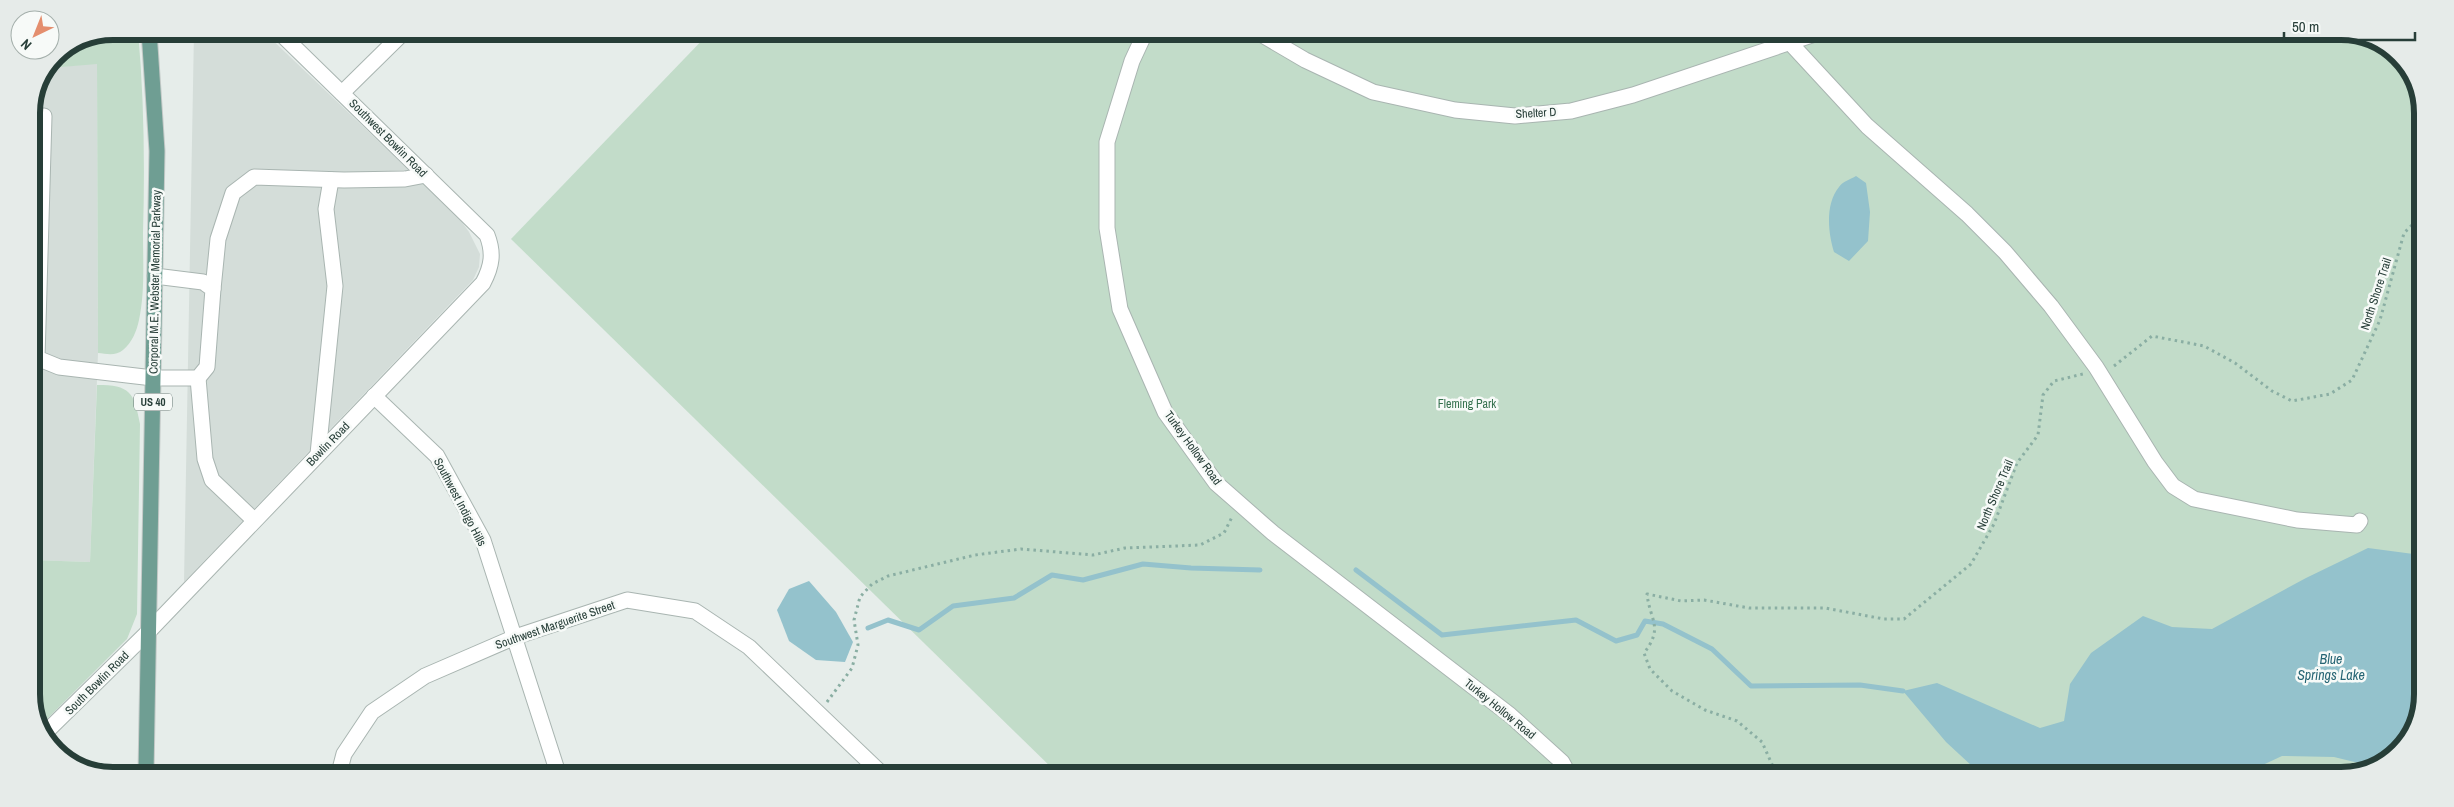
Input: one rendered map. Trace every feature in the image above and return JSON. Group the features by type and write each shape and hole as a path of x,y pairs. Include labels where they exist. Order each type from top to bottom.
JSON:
{"main road":[{"name":"Corporal M.E. Webster Memorial Parkway","path":"146,767 157,152 151,40"}],"street":[{"name":"Southwest Bowlin Road","path":"287,40 487,235 492,249"},
{"path":"342,92 396,40"},
{"name":"Turkey Hollow Road","path":"1141,40 1132,61 1107,142 1107,228 1120,310 1165,412 1216,483 1239,504 1273,534 1510,715 1562,762 1565,767"},
{"name":"Shelter D","path":"1271,40 1305,60 1373,92 1455,110 1515,116 1571,111 1633,95 1781,40"},
{"path":"1788,40 1867,126 1967,214 2005,252 2072,331 2155,462 2173,486 2194,500 2298,520 2357,525 2360,521"},
{"path":"40,254 44,116"},
{"path":"254,520 212,480 205,459 198,378 207,367 213,289 217,270 218,239 233,194 254,177 331,180 405,179 426,175"},
{"path":"318,454 335,286 326,209 331,180"},
{"name":"Bowlin Road","path":"149,631 483,283 490,270 492,249"},
{"path":"155,276 203,282 213,289"},
{"path":"40,359 59,367 153,378 198,378"},
{"name":"Southwest Indigo Hills","path":"374,396 437,456 483,540 556,767"},
{"name":"Southwest Marguerite Street","path":"341,767 344,754 372,712 424,676 514,637 627,600 695,611 749,647 875,767"},
{"name":"South Bowlin Road","path":"49,729 149,631"}],"path":[{"name":"North Shore Trail","path":"1773,767 1762,742 1737,721 1705,710 1672,691 1650,669 1644,653 1653,642 1655,623 1648,607 1647,594 1681,601 1704,600 1749,608 1825,608 1884,619 1904,619 1971,564 1994,524 2017,463 2038,435 2043,395 2054,381 2098,370 2111,370 2117,362 2152,336 2204,346 2235,363 2272,392 2292,401 2330,394 2352,380 2380,320 2404,232 2414,223"},
{"path":"819,714 852,668 858,645 854,620 860,597 872,584 888,576 967,557 1022,549 1093,555 1125,548 1200,545 1224,533 1239,504"}],"shaded area":[{"path":"194,40 272,40 459,218 469,232 480,254 479,267 473,280 184,582"},
{"path":"97,63 98,353 90,562 40,560 40,113 41,99 56,67"}],"green space":[{"path":"139,40 143,106 144,182 143,288 141,309 135,332 129,344 117,353 98,353 97,64 56,68 72,52 99,41"},
{"name":"Fleming Park","path":"702,40 2341,40 2360,42 2382,52 2399,68 2410,89 2414,108 2414,694 2412,713 2402,735 2386,752 2365,763 2341,767 1051,767 511,239"},
{"path":"97,385 108,385 129,392 135,404 140,424 137,614 127,639 45,721 40,699 40,560 90,562"}],"water":[{"path":"1856,176 1866,183 1870,212 1868,241 1849,261 1834,252 1830,236 1829,219 1831,202 1840,185"},
{"name":"Blue Springs Lake","path":"2368,548 2414,554 2414,694 2412,713 2402,735 2393,746 2373,760 2365,763 2334,757 2282,756 2258,767 1973,767 1946,742 1903,691 1937,683 2040,728 2064,721 2070,684 2091,653 2143,616 2172,627 2212,629 2306,578"},
{"path":"809,581 836,612 853,642 845,662 816,660 789,641 777,610 789,589"}],"waterway":[{"path":"868,628 888,620 919,630 953,606 1014,598 1052,575 1083,580 1143,564 1191,568 1260,570"},
{"path":"1356,570 1442,635 1576,620 1616,641 1637,635 1645,621 1663,624 1712,649 1751,686 1860,685 1903,691"}]}
